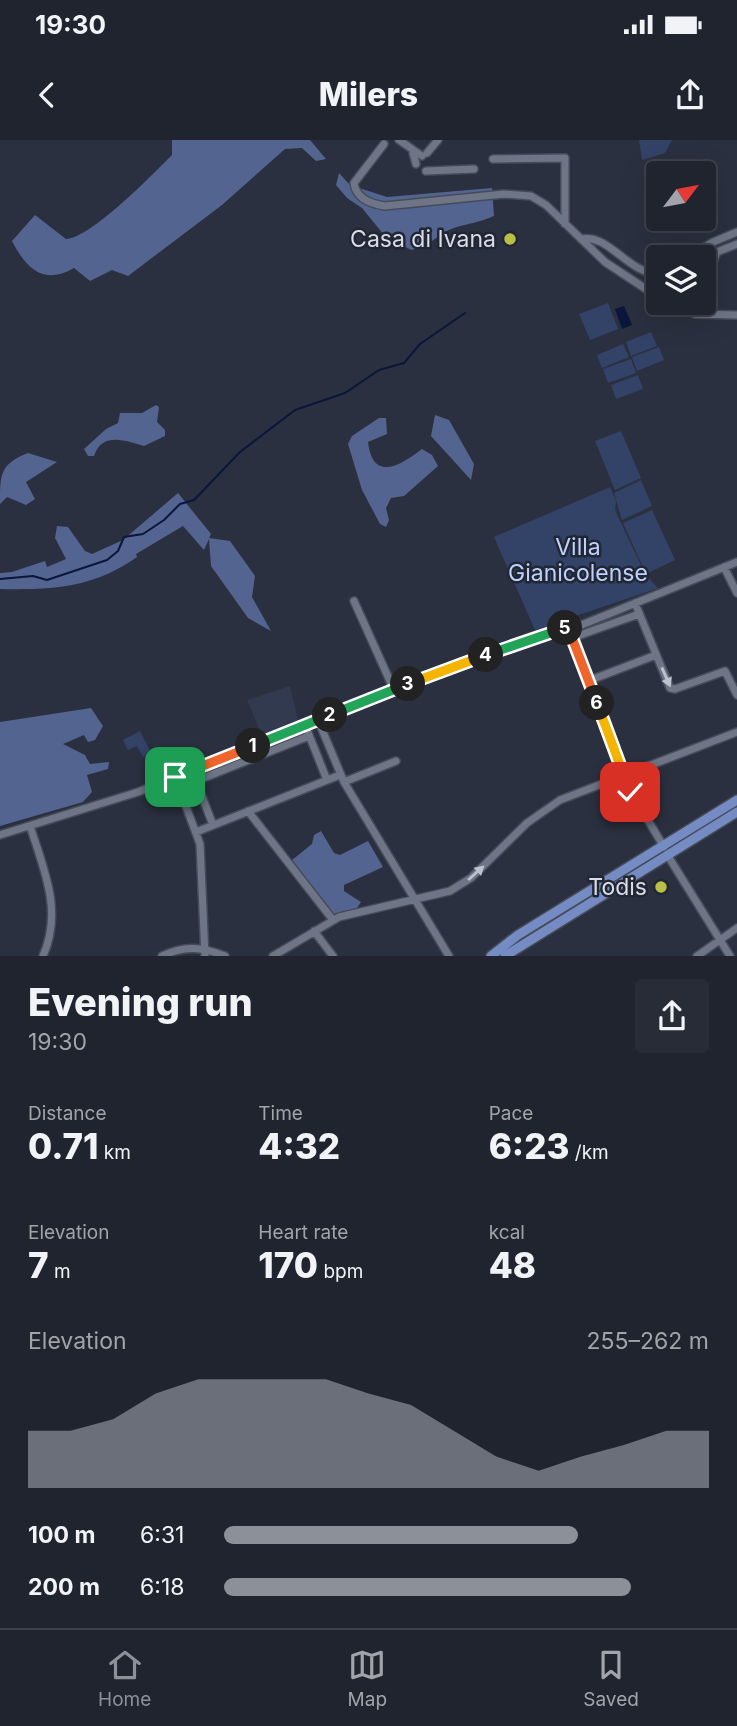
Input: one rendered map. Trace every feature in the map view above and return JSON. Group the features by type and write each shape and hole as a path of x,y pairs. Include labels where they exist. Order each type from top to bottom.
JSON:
{"main road":[{"path":"491,956 666,851 737,800"},
{"path":"666,851 737,812"},
{"path":"505,956 556,918"}],"street":[{"path":"399,140 413,153 416,163"},
{"path":"413,153 424,155 438,140"},
{"path":"384,144 355,181 356,191 371,203 385,206 525,194 546,205 611,267 646,289"},
{"path":"493,159 565,158 565,224"},
{"path":"426,171 474,169"},
{"path":"708,245 737,232"},
{"path":"580,239 598,242 646,272"},
{"path":"716,253 737,244"},
{"path":"716,314 737,315"},
{"path":"0,835 175,777 554,629 569,630 737,562"},
{"path":"724,567 737,593"},
{"path":"354,601 394,690"},
{"path":"635,603 671,689 725,671 729,673 737,695"},
{"path":"572,638 639,614"},
{"path":"569,630 623,775 730,956"},
{"path":"588,681 656,655"},
{"path":"318,720 342,778 449,956"},
{"path":"305,725 327,780"},
{"path":"273,956 333,920 363,910 443,894 464,883 527,823 554,803 737,732"},
{"path":"213,825 196,781 309,736"},
{"path":"196,832 327,780 396,761"},
{"path":"175,777 202,856 204,952"},
{"path":"248,811 333,920"},
{"path":"30,826 52,902 52,926 43,956"},
{"path":"697,956 737,928"},
{"path":"314,931 333,956"},
{"path":"162,956 182,948 225,956"}],"shaded area":[{"path":"172,140 310,140 326,159 316,161 302,148 285,149 222,205 128,276 112,270 90,281 74,268 63,273 45,275 30,267 24,260 12,241 35,215 66,239 77,236 106,217 172,155"},
{"path":"339,173 350,185 387,197 492,188 494,216 451,229 411,250 384,235 362,208 347,198 336,185"},
{"path":"624,306 632,325 622,329 615,309"},
{"path":"156,405 159,407 157,422 165,430 165,436 144,446 123,440 109,441 98,448 94,456 88,456 84,449 106,429 118,423 120,413 142,413"},
{"path":"435,415 449,420 474,464 471,480 431,436"},
{"path":"379,418 386,418 387,434 368,442 376,463 389,467 397,465 422,449 432,455 438,466 404,496 391,498 386,508 389,520 386,527 380,524 362,490 348,444 352,436"},
{"path":"28,453 57,462 26,482 35,499 26,505 7,497 0,504 0,485 4,471 12,461"},
{"path":"178,493 211,534 209,538 230,541 255,576 252,597 271,631 248,618 211,566 209,539 204,550 183,526 136,554 137,557 121,567 88,581 38,589 0,589 0,573 12,572 45,561 47,567 66,559 55,538 57,526 68,527 85,551 92,554 123,540"},
{"path":"290,686 299,724 263,738 247,700"},
{"path":"91,708 103,726 95,740 88,742 84,735 63,744 85,755 90,764 109,762 108,769 87,775 92,792 83,802 0,826 0,722"},
{"path":"321,831 334,853 340,855 368,841 383,867 344,885 344,891 361,902 357,908 334,915 292,860 312,844 314,835"}],"green space":[{"path":"639,140 672,140 665,153 642,160"},
{"path":"608,303 618,329 590,340 579,314"},
{"path":"651,332 657,346 631,356 626,342"},
{"path":"623,344 629,357 602,368 597,355"},
{"path":"659,347 664,360 637,371 632,357"},
{"path":"631,359 636,373 608,383 603,369"},
{"path":"638,375 643,389 616,399 611,385"},
{"path":"621,431 641,478 615,490 595,441"},
{"path":"641,480 652,506 622,520 614,493"},
{"name":"Villa Gianicolense","path":"610,487 616,501 615,510 645,574 658,588 535,630 494,537"},
{"path":"652,510 675,560 646,574 623,523"},
{"path":"140,731 151,753 143,757 137,746 128,750 123,740"}],"waterway":[{"path":"0,579 33,576 47,580 107,560 118,551 124,537 143,534 164,520 180,504 194,500 240,452 295,410 345,393 379,370 404,363 420,344 465,313"}],"place":[{"name":"Casa di Ivana","path":"510,239"},
{"name":"Todis","path":"661,887"}],"route":[{"path":"175,777 534,636 564,628 569,630 630,792"}]}
